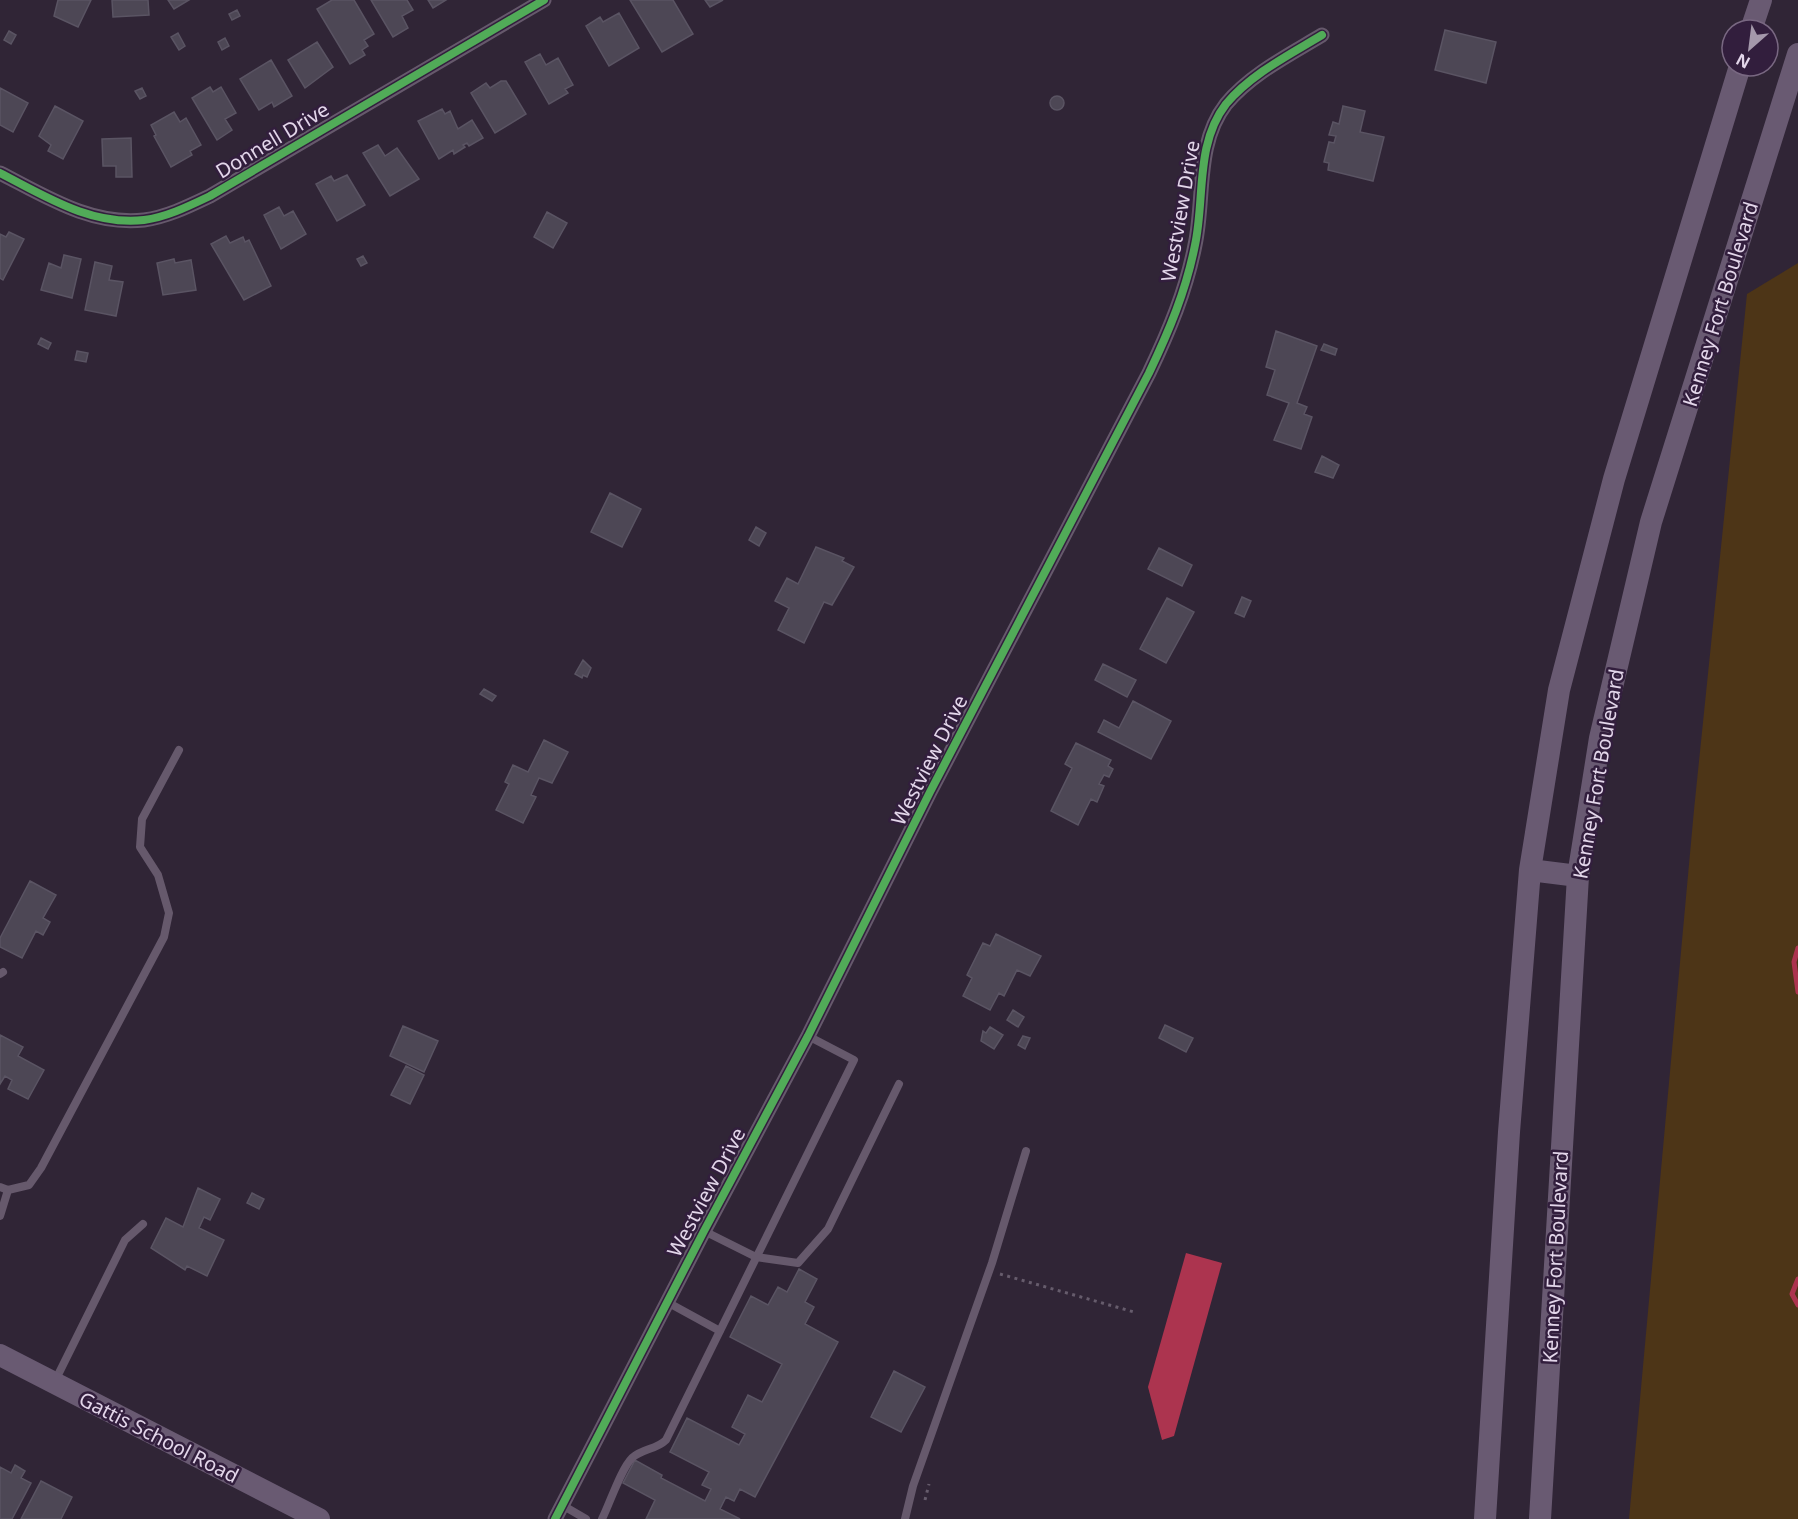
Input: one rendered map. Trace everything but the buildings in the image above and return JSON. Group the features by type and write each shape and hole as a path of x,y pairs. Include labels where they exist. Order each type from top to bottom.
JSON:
{"main road":[{"path":"1755,18 1761,0"},
{"name":"Kenney Fort Boulevard","path":"1540,1519 1578,876 1600,738 1652,522 1798,54"},
{"path":"1485,1519 1509,1132 1530,870 1559,690 1614,479 1736,78"},
{"path":"1530,870 1578,876"},
{"name":"Gattis School Road","path":"0,1355 319,1519"}],"street":[{"name":"Donnell Drive","path":"0,173 75,211 112,219 144,220 175,212 210,196 544,0"},
{"name":"Westview Drive","path":"559,1512 808,1036 936,781 1149,373 1173,322 1188,280 1196,242 1205,159 1215,122 1239,90 1322,35"}],"lane":[{"path":"0,1216 4,1189 29,1185 41,1168 164,937 169,913 158,875 141,847 142,819 179,750"},
{"path":"602,1519 631,1459 643,1450 658,1448 666,1440 854,1060 808,1036"},
{"path":"704,1231 756,1257 798,1263 828,1228 899,1084"},
{"path":"905,1519 913,1486 992,1263 1026,1150"},
{"path":"54,1383 125,1240 143,1224"},
{"path":"667,1302 720,1331"},
{"path":"559,1512 586,1519"}],"path":[{"path":"996,1284 999,1273 1134,1312"},
{"path":"924,1505 931,1479"}],"shaded area":[{"path":"1798,263 1798,1519 1629,1519 1694,810 1747,294"},
{"path":"1186,1253 1222,1263 1174,1436 1162,1440 1148,1387"}],"waterway":[{"path":"1798,948 1794,962 1798,992"},
{"path":"1798,1279 1792,1294 1798,1305"}],"cycle path":[{"path":"0,173 51,200 87,214 124,221 153,219 169,214 210,196 544,0"},
{"path":"555,1519 808,1036 930,792 1149,373 1187,278 1198,227 1205,154 1216,120 1226,104 1247,83 1322,35"}]}
